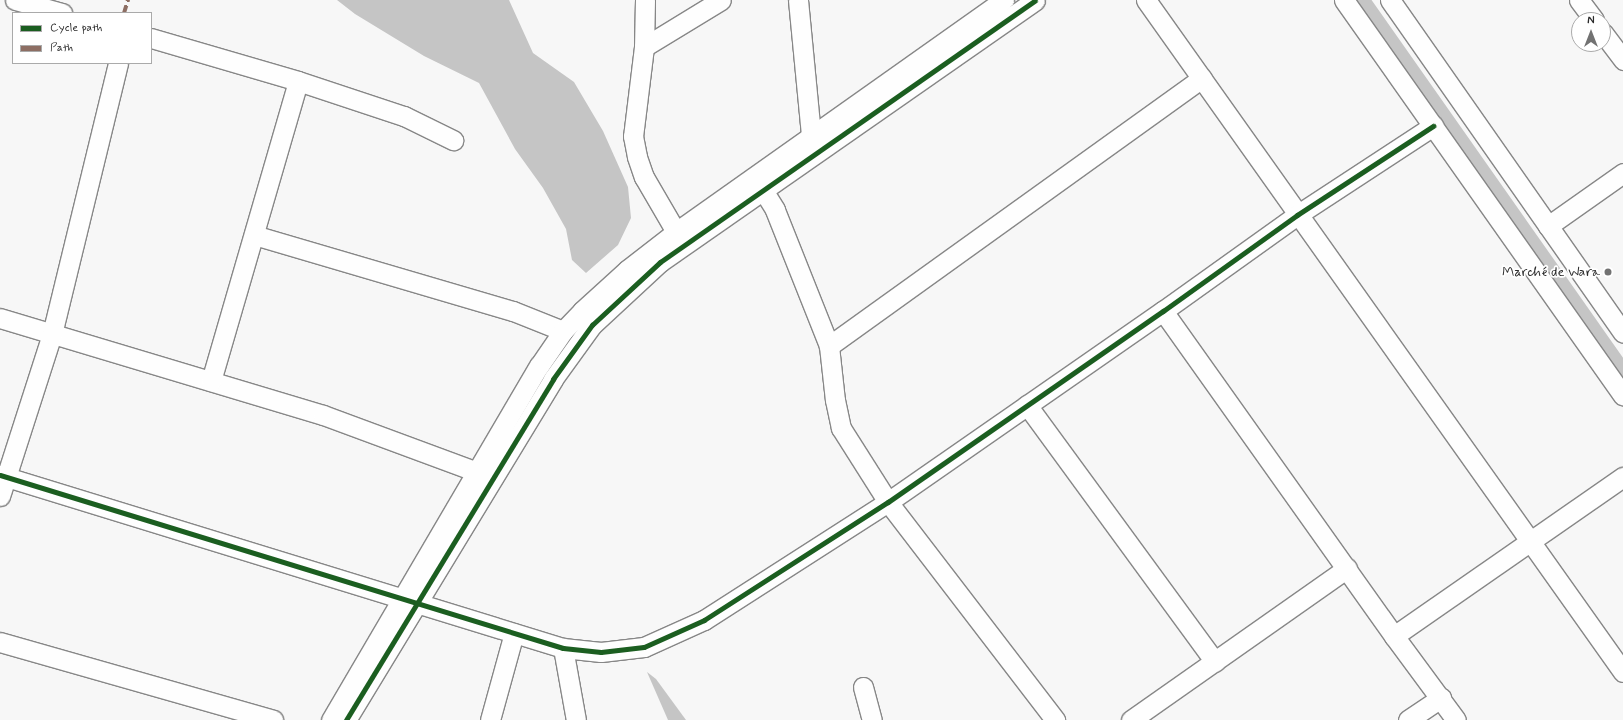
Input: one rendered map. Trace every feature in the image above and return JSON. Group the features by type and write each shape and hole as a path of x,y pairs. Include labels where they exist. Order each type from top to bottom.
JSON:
{"street":[{"path":"15,0 55,8"},
{"path":"645,0 644,47 633,136 637,157 644,177 676,232"},
{"path":"644,47 721,0"},
{"path":"798,0 812,145"},
{"path":"346,720 477,472 539,366 563,331 587,318 656,256 812,145 1004,0"},
{"path":"812,145 1035,0"},
{"path":"1146,0 1297,214 1532,541 1623,672"},
{"path":"1344,0 1623,396"},
{"path":"1390,0 1623,333"},
{"path":"1579,0 1588,12"},
{"path":"152,38 298,81 404,116 453,140"},
{"path":"1611,44 1623,60"},
{"path":"0,496 3,476 52,334 118,64"},
{"path":"829,346 1202,78"},
{"path":"211,381 298,81"},
{"path":"3,476 562,648 601,652 644,647 704,620 888,502 1163,312 1297,214 1433,126"},
{"path":"1548,226 1623,173"},
{"path":"656,256 676,232 759,183"},
{"path":"759,183 797,263 829,346 835,400 841,428 888,502 1055,720"},
{"path":"254,235 513,311 563,331"},
{"path":"1163,312 1394,636 1456,720"},
{"path":"0,318 324,415 477,472"},
{"path":"331,720 410,601 552,379 587,318"},
{"path":"1027,405 1215,662"},
{"path":"1394,636 1623,477"},
{"path":"1131,720 1346,568"},
{"path":"490,720 514,633"},
{"path":"0,642 273,720"},
{"path":"562,648 576,720"},
{"path":"863,687 872,720"},
{"path":"1408,720 1441,698"}],"shaded area":[{"path":"337,0 509,0 533,53 574,82 603,131 628,187 631,218 618,245 586,273 572,260 566,229 543,188 515,149 479,83 424,56 355,14"},
{"path":"647,672 656,679 686,720 668,720"}],"waterway":[{"path":"1363,0 1623,370"}],"marked path":[{"path":"124,12 128,0"}],"cycle path":[{"path":"346,720 553,379 592,325 660,262 1035,0"},
{"path":"0,475 563,648 601,652 644,647 704,620 888,502 1163,311 1297,215 1433,126"}],"place":[{"name":"Marché de Wara","path":"1608,272"}]}
